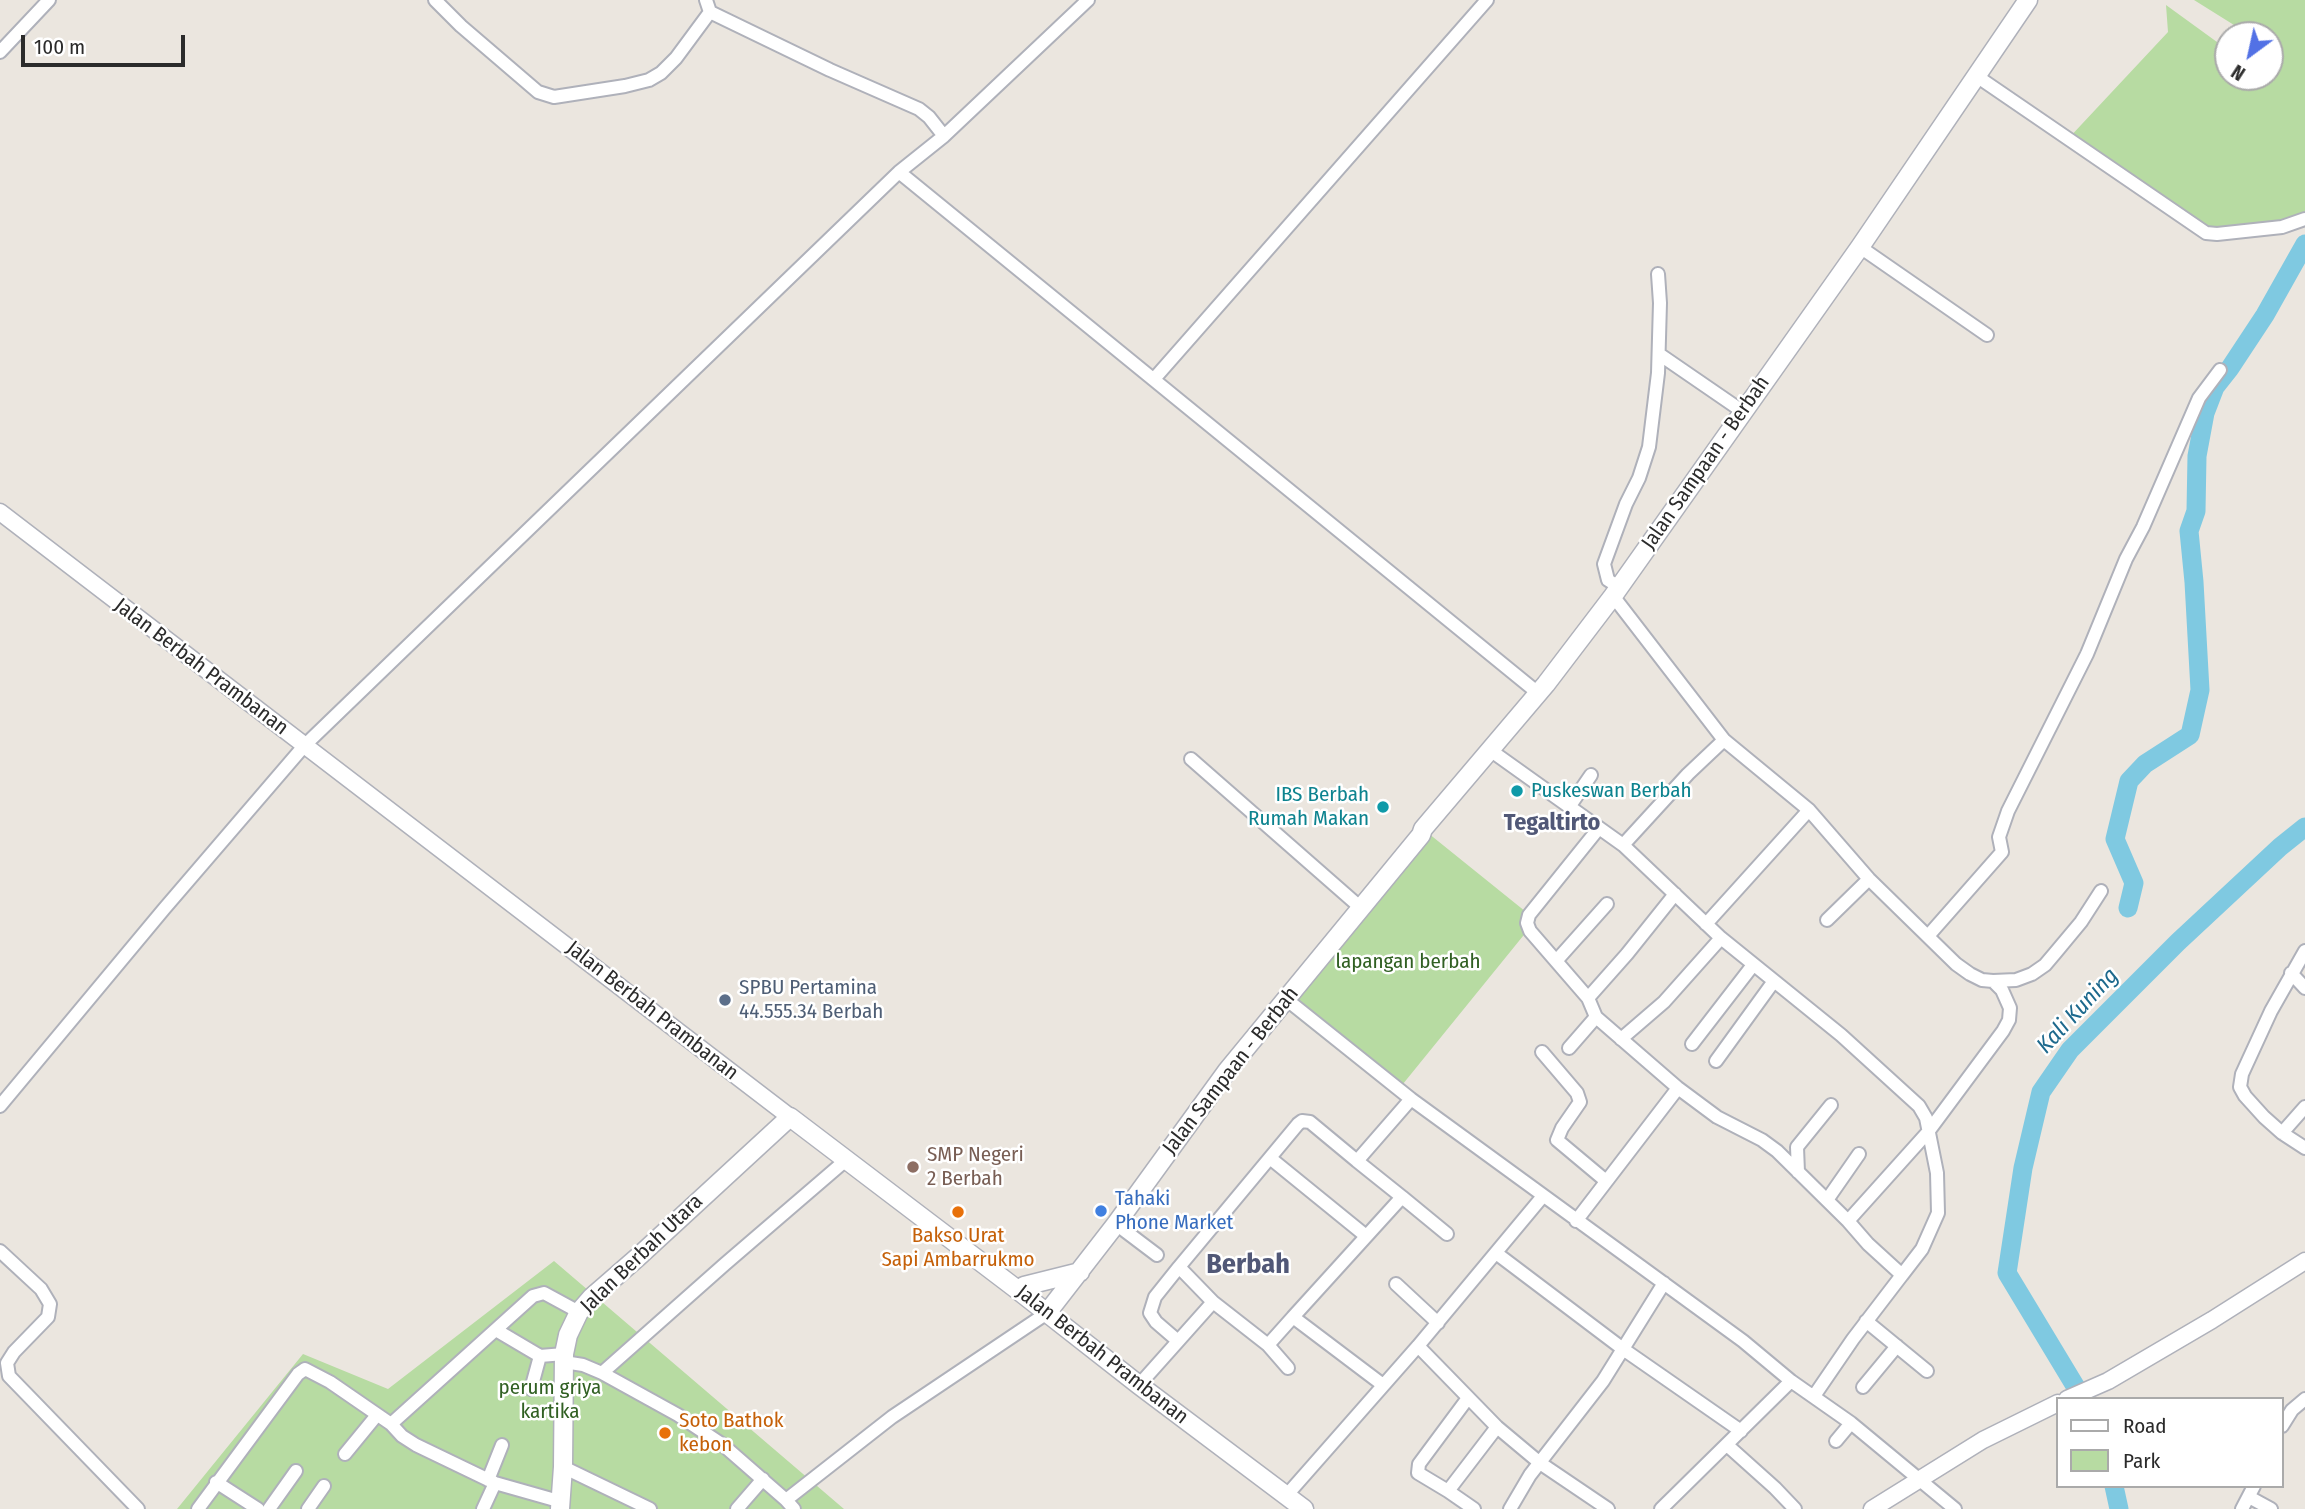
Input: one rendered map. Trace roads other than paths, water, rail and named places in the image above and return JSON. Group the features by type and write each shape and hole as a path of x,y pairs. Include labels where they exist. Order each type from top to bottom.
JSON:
{"main road":[{"name":"Jalan Sampaan - Berbah","path":"1047,1313 1116,1224 1192,1116 1421,835 1423,829 1538,693 1616,591 1860,247 2028,0"},
{"name":"Jalan Berbah Prambanan","path":"790,1117 1304,1509"},
{"name":"Jalan Berbah Utara","path":"561,1506 564,1358 568,1335 579,1312 592,1297 790,1117"},
{"path":"1019,1291 1024,1286 1080,1272"}],"street":[{"path":"0,52 49,0"},
{"path":"435,0 538,92 554,97 625,86 649,80 661,73 676,58 708,6 831,70 919,109 944,136"},
{"path":"0,1106 303,746 899,172 944,136 1088,0"},
{"path":"1154,379 1487,0"},
{"path":"1975,75 2088,155 2206,233 2282,227 2305,219"},
{"path":"899,172 1538,693"},
{"path":"1860,247 1987,335"},
{"path":"1658,274 1659,354 1647,457 1604,564 1608,580 1724,740 1809,810 1869,879 1963,969 1982,980 1993,981 2016,980 2032,974 2045,965 2081,922 2101,891"},
{"path":"1659,354 1742,411"},
{"path":"1928,936 2002,852 1999,837 2008,811 2087,654 2126,559 2143,527 2199,398 2221,370"},
{"name":"Jalan Berbah Prambanan","path":"0,512 790,1117"},
{"path":"1623,845 1688,774 1724,740"},
{"path":"1490,750 1623,845 1721,938 1841,1035 1904,1091 1919,1106 1926,1118 1937,1172 1938,1213 1922,1249 1866,1321 1814,1396"},
{"path":"1191,759 1361,908"},
{"path":"1569,807 1591,775"},
{"path":"1706,923 1809,810"},
{"path":"1599,828 1530,915 1527,923 1530,931 1588,998 1596,1017 1678,1088 1717,1117 1762,1140 1777,1151 1902,1275"},
{"path":"1826,920 1869,879"},
{"path":"1588,998 1628,954 1675,894"},
{"path":"1557,960 1607,904"},
{"path":"1621,1038 1664,1002 1721,938"},
{"path":"2305,951 2291,973 2242,1074 2240,1087 2245,1096 2282,1133 2305,1148"},
{"path":"1692,1044 1753,965"},
{"path":"2291,973 2305,988"},
{"path":"1716,1061 1774,981"},
{"path":"1848,1221 1928,1132 2009,1020 2011,1008 2002,990 1993,981"},
{"path":"1286,999 1411,1099 1851,1423 1955,1509"},
{"path":"1569,1048 1596,1017"},
{"path":"1542,1052 1577,1093 1580,1102 1557,1140 1606,1181"},
{"path":"1576,1221 1678,1088"},
{"path":"1357,1161 1411,1099"},
{"path":"1798,1172 1797,1147 1831,1105"},
{"path":"2282,1133 2305,1107"},
{"path":"1178,1341 1156,1322 1150,1313 1155,1297 1302,1121 1357,1161 1447,1234"},
{"path":"1827,1200 1859,1154"},
{"path":"1270,1158 1366,1236"},
{"path":"602,1373 846,1160"},
{"path":"1286,1496 1438,1323 1543,1196"},
{"path":"1268,1345 1402,1197"},
{"path":"1116,1224 1157,1255"},
{"path":"0,1251 41,1289 50,1304 48,1317 7,1363 9,1376 138,1509"},
{"path":"1496,1253 1623,1349 1741,1431"},
{"path":"2073,1397 2108,1381 2212,1320 2305,1261"},
{"path":"1179,1266 1213,1301 1268,1345 1288,1368"},
{"path":"1510,1509 1540,1463 1603,1381 1664,1283"},
{"path":"1396,1284 1438,1323"},
{"path":"391,1423 533,1296 544,1293 579,1312"},
{"path":"1139,1385 1213,1301"},
{"path":"496,1330 540,1356 564,1358 602,1373 690,1423 723,1445 790,1504 892,1417 1047,1313"},
{"path":"1293,1317 1383,1385"},
{"path":"1866,1321 1927,1371"},
{"path":"1418,1346 1497,1426 1540,1463 1608,1509"},
{"path":"1863,1387 1896,1346"},
{"path":"531,1389 540,1356"},
{"path":"198,1509 298,1374 305,1369 330,1382 391,1423 402,1436 416,1445 491,1481 561,1506"},
{"path":"1661,1509 1791,1381"},
{"path":"1468,1398 1417,1469 1418,1473 1474,1509"},
{"path":"2284,1423 2292,1410 2305,1399"},
{"path":"1872,1509 1983,1440 2056,1405"},
{"path":"345,1454 377,1415"},
{"path":"1836,1441 1851,1423"},
{"path":"1448,1491 1497,1426"},
{"path":"483,1509 502,1445"},
{"path":"1727,1445 1795,1509"},
{"path":"563,1467 650,1509"},
{"path":"269,1509 296,1471"},
{"path":"737,1509 762,1479"},
{"path":"216,1482 258,1509"},
{"path":"308,1509 324,1486"},
{"path":"2242,1509 2251,1491 2271,1509"}],"waterway":[{"path":"2128,908 2134,883 2115,839 2129,781 2145,764 2190,735 2200,690 2189,531 2196,511 2197,456 2205,413 2215,387 2265,315 2305,244"},
{"name":"Kali Kuning","path":"2082,1397 2007,1273 2023,1168 2041,1092 2070,1050 2178,942 2305,827"},
{"name":"Kali Kuning","path":"2114,1488 2119,1509"}],"place":[{"name":"Puskeswan Berbah","path":"1517,791"},
{"name":"IBS Berbah Rumah Makan","path":"1383,807"},
{"name":"SPBU Pertamina 44.555.34 Berbah","path":"725,1000"},
{"name":"SMP Negeri 2 Berbah","path":"913,1167"},
{"name":"Tahaki Phone Market","path":"1101,1211"},
{"name":"Bakso Urat Sapi Ambarrukmo","path":"958,1212"},
{"name":"Soto Bathok kebon","path":"665,1433"}],"district":[{"name":"Tegaltirto","path":"1552,823"},
{"name":"Berbah","path":"1248,1265"}],"park label":[{"name":"lapangan berbah","path":"1408,962"},
{"name":"perum griya kartika","path":"550,1400"}]}
